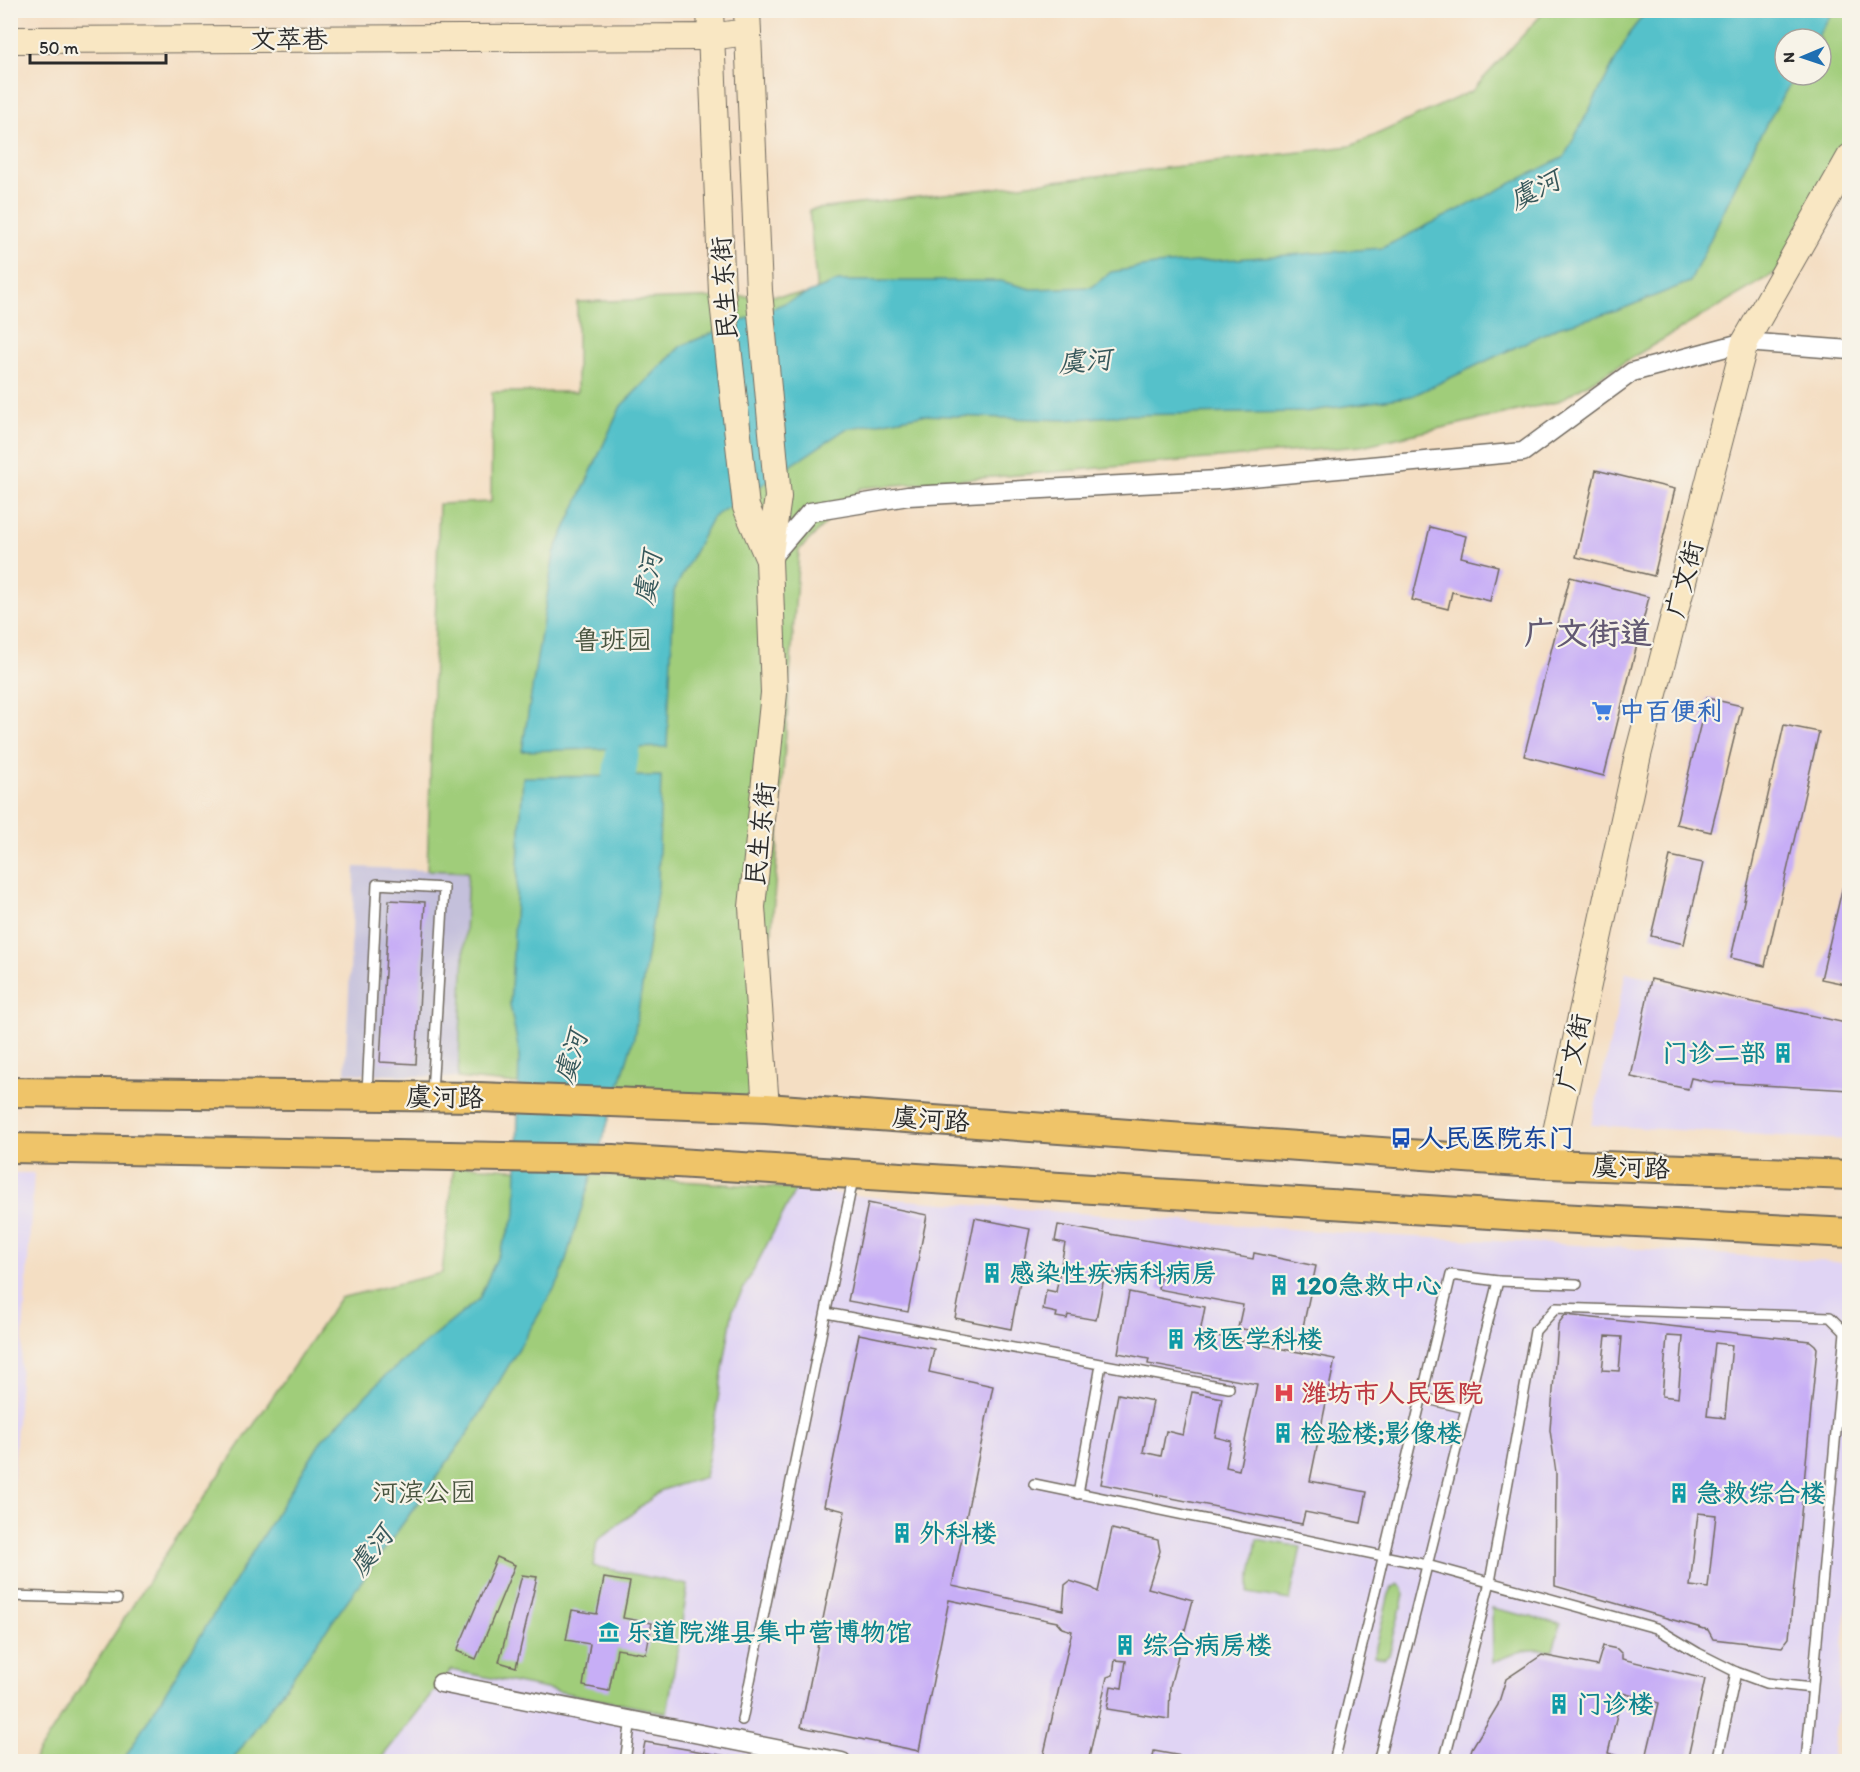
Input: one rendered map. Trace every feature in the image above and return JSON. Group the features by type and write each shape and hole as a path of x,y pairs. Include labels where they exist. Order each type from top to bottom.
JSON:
{"main road":[{"name":"虞河路","path":"10,1092 479,1097 766,1108 1549,1164 1850,1175"},
{"path":"10,1148 613,1159 1539,1217 1850,1233"}],"street":[{"name":"民生东街","path":"710,10 722,293 746,507 770,561"},
{"name":"民生东街","path":"747,21 759,291 778,497 770,561 774,693 752,907 766,1108"},
{"name":"文萃巷","path":"10,40 710,37 747,21"},
{"name":"广文街","path":"1549,1164 1638,755 1745,342 1850,157"},
{"path":"770,561 810,513 908,496 1218,480 1523,452 1632,372 1745,342 1850,350"},
{"path":"441,1683 842,1761"}],"lane":[{"path":"367,1096 377,884 444,888 432,1097"},
{"path":"742,1720 854,1173"},
{"path":"1334,1761 1451,1275 1498,1281 1576,1284"},
{"path":"1378,1761 1498,1281"},
{"path":"1444,1761 1490,1582 1535,1331 1556,1308 1830,1317 1845,1332 1806,1761"},
{"path":"826,1314 1229,1388"},
{"path":"1078,1494 1101,1365"},
{"path":"1423,1398 1466,1408"},
{"path":"1034,1484 1427,1565 1656,1628 1698,1653 1737,1672 1766,1683 1812,1688"},
{"path":"10,1596 117,1599"},
{"path":"1717,1761 1737,1672"},
{"path":"625,1761 631,1719"}],"shaded area":[{"path":"355,867 468,872 458,1078 345,1073"},
{"path":"1626,972 1849,1024 1849,1140 1591,1125"},
{"path":"10,1173 34,1173 11,1512"},
{"name":"潍坊市人民医院","path":"796,1189 879,1198 1354,1234 1598,1246 1849,1263 1850,1576 1832,1761 379,1762 451,1670 667,1713 592,1566 597,1541 663,1490 705,1476 733,1309"}],"green space":[{"name":"鲁班园","path":"1545,11 1849,11 1849,142 1782,269 1557,402 1361,446 861,488 799,550 759,1109 458,1078 468,872 427,870 439,504 491,502 492,392 577,392 577,302 817,294 809,210 1351,146 1472,91"},
{"name":"河滨公园","path":"454,1165 796,1189 733,1309 705,1477 662,1490 597,1541 593,1566 688,1585 667,1713 451,1670 379,1761 32,1762 169,1549 340,1298 442,1273"},
{"path":"1257,1539 1301,1547 1290,1600 1248,1593"},
{"path":"1398,1584 1403,1588 1404,1595 1389,1655 1384,1659 1375,1656 1376,1647 1389,1594"},
{"path":"1492,1608 1561,1624 1553,1650 1522,1651 1493,1663"}],"water":[{"path":"1647,11 1833,11 1823,27 1773,27 1773,87 1788,87 1757,141 1690,282 1617,311 1558,327 1412,396 1305,412 1124,415 1066,420 922,415 846,429 712,518 674,591 667,747 522,751 554,553 621,406 681,346 838,281 1001,281 1031,289 1092,287 1111,272 1155,265 1382,248 1564,157 1631,31"},
{"path":"661,776 658,886 634,1037 560,1279 471,1429 232,1761 122,1762 322,1440 385,1376 479,1299 516,1214 519,1052 510,1005 523,777"}],"building":[{"path":"1596,470 1675,489 1654,576 1576,557"},
{"path":"1430,527 1466,536 1461,557 1498,566 1490,601 1452,592 1448,609 1412,600"},
{"path":"1570,577 1649,597 1604,776 1524,756"},
{"path":"1707,698 1742,706 1711,832 1676,824"},
{"path":"1784,725 1819,732 1765,966 1731,958"},
{"path":"1670,856 1703,863 1684,944 1651,936"},
{"path":"1850,860 1850,985 1821,979"},
{"path":"389,900 425,902 416,1064 380,1062"},
{"path":"1651,979 1850,1024 1850,1090 1710,1082 1691,1078 1688,1089 1631,1077"},
{"path":"868,1203 927,1215 908,1312 848,1301"},
{"name":"感染性疾病科病房","path":"975,1218 1030,1229 1011,1329 955,1318"},
{"path":"1058,1225 1253,1259 1254,1253 1316,1266 1300,1341 1238,1328 1243,1305 1158,1289 1161,1272 1124,1265 1123,1274 1105,1272 1096,1320 1068,1315 1067,1319 1056,1317 1057,1313 1043,1310 1046,1290 1056,1292 1065,1243 1055,1241"},
{"name":"检验楼;影像楼","path":"1129,1292 1205,1307 1200,1333 1335,1359 1310,1481 1367,1492 1361,1523 1305,1512 1302,1524 1101,1484 1118,1394 1153,1401 1143,1452 1161,1456 1166,1431 1183,1435 1192,1392 1222,1398 1215,1437 1231,1441 1226,1467 1239,1470 1257,1384 1148,1364 1149,1359 1118,1353"},
{"name":"急救综合楼","path":"1565,1315 1810,1341 1815,1345 1817,1348 1789,1638 1782,1647 1713,1639 1708,1630 1555,1586 1556,1473 1550,1430 1558,1324","holes":["1606,1336 1622,1337 1619,1371 1602,1370","1667,1336 1683,1337 1678,1398 1662,1396","1715,1343 1732,1345 1725,1418 1707,1416","1698,1513 1716,1515 1708,1588 1690,1586"]},
{"name":"外科楼","path":"859,1334 934,1349 929,1372 993,1386 952,1586 1063,1610 1065,1585 1070,1581 1098,1592 1112,1529 1158,1540 1160,1551 1148,1588 1193,1600 1170,1686 1169,1719 1107,1709 1111,1686 1122,1688 1126,1661 1115,1660 1113,1675 1107,1677 1088,1762 1042,1762 1072,1631 1062,1628 1057,1622 949,1600 919,1751 801,1727 845,1511 824,1506"},
{"path":"497,1557 515,1565 476,1659 457,1651"},
{"path":"522,1575 537,1577 516,1667 499,1662"},
{"name":"乐道院潍县集中营博物馆","path":"604,1578 630,1582 623,1618 652,1623 646,1654 617,1649 609,1691 583,1686 590,1644 566,1640 572,1610 597,1614"},
{"name":"门诊楼","path":"1603,1646 1617,1649 1622,1654 1622,1659 1705,1679 1687,1762 1645,1762 1659,1703 1622,1693 1608,1753 1638,1762 1468,1762 1472,1748 1498,1705 1506,1679 1542,1655 1597,1666"},
{"path":"645,1742 749,1760 749,1762 641,1762"},
{"path":"1154,1751 1204,1760 1203,1762 1152,1762"}],"waterway":[{"name":"虞河","path":"613,822 629,703"}],"place":[{"name":"中百便利","path":"1602,711"},
{"name":"门诊二部","path":"1783,1053"},
{"name":"人民医院东门","path":"1401,1138"},
{"name":"感染性疾病科病房","path":"992,1273"},
{"name":"120急救中心","path":"1279,1285"},
{"name":"核医学科楼","path":"1176,1339"},
{"name":"潍坊市人民医院","path":"1284,1393"},
{"name":"检验楼;影像楼","path":"1283,1433"},
{"name":"急救综合楼","path":"1679,1493"},
{"name":"外科楼","path":"902,1533"},
{"name":"乐道院潍县集中营博物馆","path":"609,1632"},
{"name":"综合病房楼","path":"1125,1645"},
{"name":"门诊楼","path":"1559,1704"}],"district":[{"name":"广文街道","path":"1588,633"}]}
